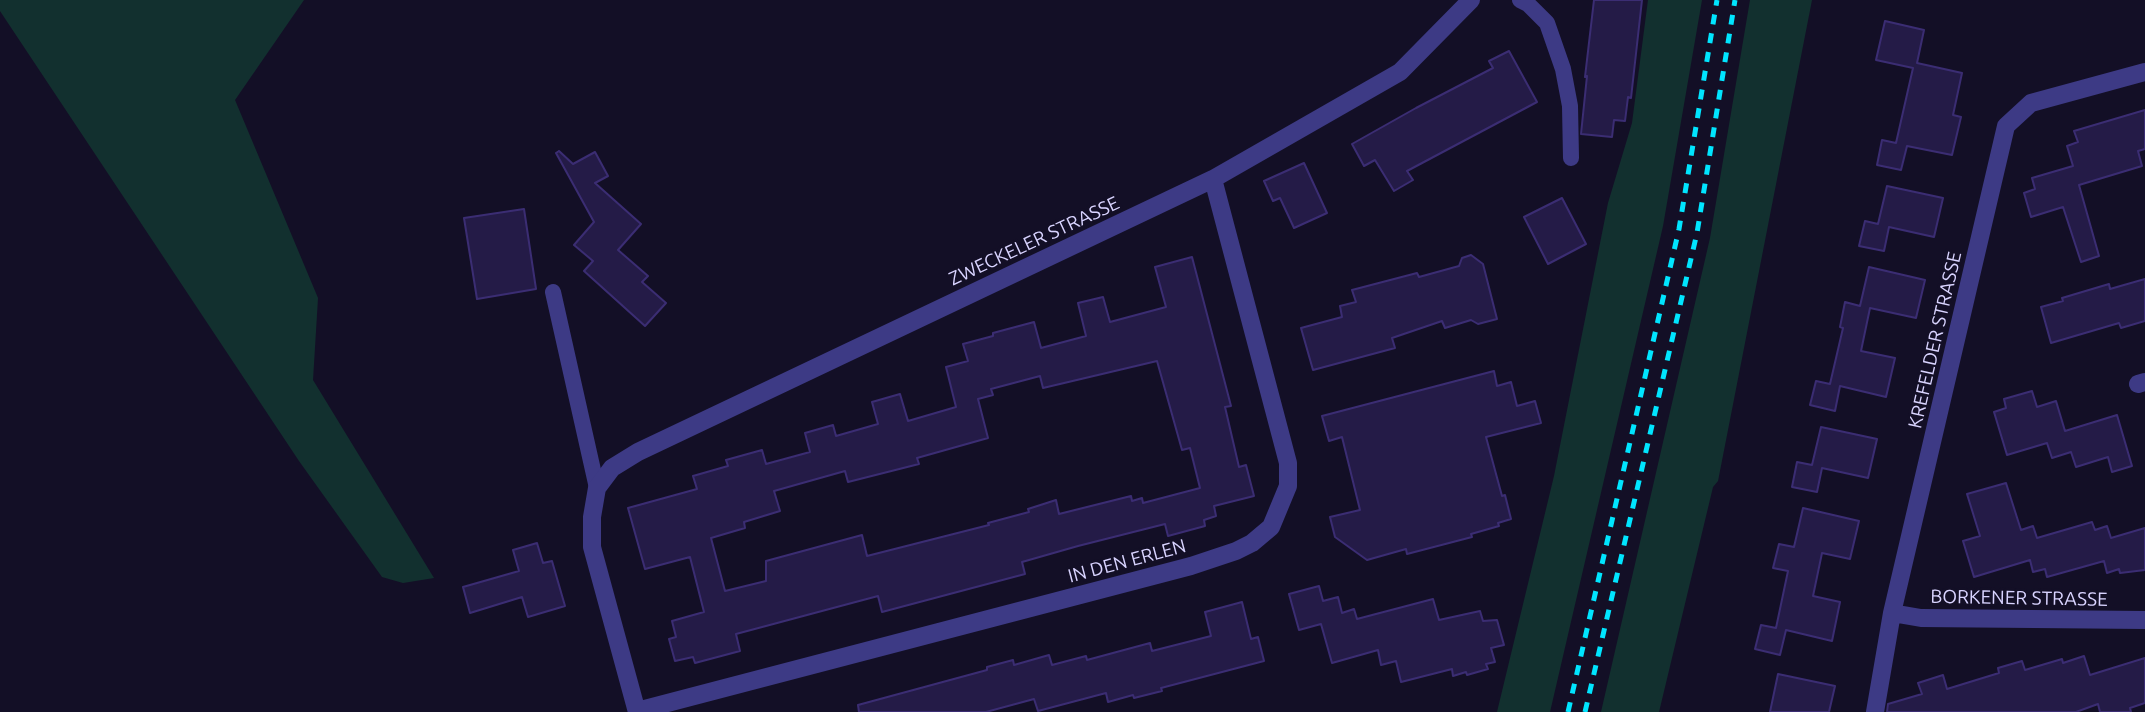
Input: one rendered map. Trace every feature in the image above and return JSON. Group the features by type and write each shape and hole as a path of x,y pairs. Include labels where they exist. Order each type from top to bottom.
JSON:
{"street":[{"name":"ZWECKELER STRASSE","path":"597,488 612,468 638,452 1213,179 1400,72 1471,0"},
{"name":"KREFELDER STRASSE","path":"1875,712 1892,613 2006,126 2031,103 2145,72"},
{"name":"IN DEN ERLEN","path":"637,712 1191,566 1236,551 1271,527 1288,486 1288,463 1213,179"},
{"path":"597,488 592,517 593,547 637,712"},
{"name":"BORKENER STRASSE","path":"1892,613 1921,618 2145,620"}],"lane":[{"path":"1520,0 1528,4 1547,23 1563,69 1570,106 1570,158"},
{"path":"553,292 597,488"}],"green space":[{"path":"0,0 304,0 235,100 318,298 313,380 434,578 403,583 382,577 299,461 0,11"},
{"path":"1648,0 1702,0 1663,226 1550,712 1497,712 1554,476 1608,203 1632,123"},
{"path":"1750,0 1812,0 1718,481 1713,487 1659,712 1601,712 1710,238"}],"building":[{"path":"1594,0 1642,0 1631,98 1628,97 1625,121 1614,120 1612,137 1581,134"},
{"path":"1885,21 1924,30 1917,63 1962,73 1953,115 1961,117 1952,155 1907,146 1901,170 1877,165 1882,140 1896,143 1913,68 1876,60"},
{"path":"1509,51 1537,102 1407,171 1413,180 1394,191 1375,160 1364,166 1352,144 1493,68 1489,61"},
{"path":"2145,110 2145,149 2138,151 2142,166 2079,185 2099,256 2081,262 2063,207 2031,217 2024,193 2035,189 2032,178 2073,166 2067,146 2078,142 2074,131"},
{"path":"559,151 573,164 595,152 608,176 595,183 641,224 618,250 648,276 642,282 666,303 645,326 584,271 593,261 574,245 594,222 556,153"},
{"path":"1304,163 1327,213 1294,228 1280,198 1273,201 1264,181"},
{"path":"1887,186 1943,198 1934,237 1889,227 1884,251 1859,246 1865,221 1878,224"},
{"path":"1562,198 1586,244 1548,264 1524,217"},
{"path":"524,209 536,289 477,299 464,218"},
{"path":"1471,255 1483,264 1497,319 1478,324 1471,320 1445,328 1442,321 1392,338 1395,348 1313,370 1301,328 1342,317 1340,306 1356,302 1352,290 1417,273 1419,277 1459,266 1462,258"},
{"path":"1192,257 1231,406 1225,407 1239,467 1246,465 1254,496 1214,506 1216,516 1204,520 1205,526 1168,536 1165,524 1078,546 1022,562 1025,574 882,612 878,596 736,634 740,651 695,663 693,657 675,661 669,639 676,637 672,621 704,612 690,557 645,569 628,508 697,489 693,476 728,466 726,460 762,450 766,464 810,452 805,433 833,425 836,436 878,424 872,402 900,394 908,421 956,407 946,367 968,361 963,344 1034,322 1041,348 1086,336 1078,303 1103,297 1110,322 1166,307 1155,267","holes":["1157,361 1182,450 1190,448 1200,488 1143,503 1142,498 1132,501 1131,496 1059,514 1056,500 1028,509 1029,512 988,523 989,525 867,556 862,535 766,561 766,581 725,591 711,538 745,528 744,522 780,511 774,491 845,471 848,482 919,464 917,458 988,438 978,399 993,395 991,389 1040,376 1043,388"]},
{"path":"1869,267 1925,280 1916,318 1870,308 1861,351 1895,358 1886,397 1840,386 1835,411 1810,405 1816,381 1830,384 1843,328 1840,327 1845,302 1860,306"},
{"path":"2145,279 2145,321 2121,328 2119,323 2051,343 2041,307 2109,284 2110,289"},
{"path":"1494,371 1497,386 1511,382 1517,406 1535,401 1541,423 1486,437 1511,519 1498,523 1499,526 1471,534 1472,537 1407,554 1406,549 1367,560 1335,537 1330,517 1360,510 1342,437 1329,441 1322,416"},
{"path":"2032,391 2037,407 2056,401 2065,431 2117,415 2132,466 2112,472 2108,457 2076,467 2071,452 2052,458 2047,443 2007,455 1994,412 2006,408 2004,399"},
{"path":"1821,427 1877,439 1868,478 1822,468 1817,492 1792,487 1797,462 1812,465"},
{"path":"2006,483 2021,530 2033,526 2037,538 2092,522 2095,530 2107,526 2111,538 2145,528 2145,570 2120,573 2119,569 2107,573 2104,561 2047,577 2045,569 2033,572 2030,560 1974,577 1963,541 1980,536 1967,494"},
{"path":"1803,508 1859,521 1850,559 1822,553 1813,596 1840,602 1832,641 1786,630 1780,655 1755,649 1761,625 1776,628 1788,571 1773,568 1779,544 1794,547"},
{"path":"537,543 543,563 552,561 565,606 528,617 522,597 470,613 463,587 519,571 513,550"},
{"path":"1319,586 1323,601 1338,597 1342,613 1354,609 1357,619 1433,599 1439,620 1480,611 1483,621 1497,620 1504,645 1491,648 1495,662 1486,664 1488,669 1453,676 1452,669 1401,682 1396,661 1381,665 1378,650 1332,663 1321,624 1299,630 1289,594"},
{"path":"1242,602 1251,639 1258,637 1264,661 1161,688 1162,691 1108,702 1106,693 1038,711 1034,699 986,712 859,712 858,705 987,670 987,667 1013,660 1014,665 1049,655 1052,665 1086,656 1087,660 1150,643 1152,651 1211,636 1205,612"},
{"path":"2084,656 2090,675 2145,658 2145,703 2130,708 2131,712 2100,712 2098,704 2076,712 1887,712 1888,704 1922,694 1918,683 1943,675 1947,689 1999,673 1998,668 2022,661 2025,670 2062,659 2063,663"},
{"path":"1778,674 1835,686 1829,712 1770,712"}],"railway":[{"path":"1568,712 1679,229 1717,0"},
{"path":"1585,712 1697,233 1735,0"}]}
